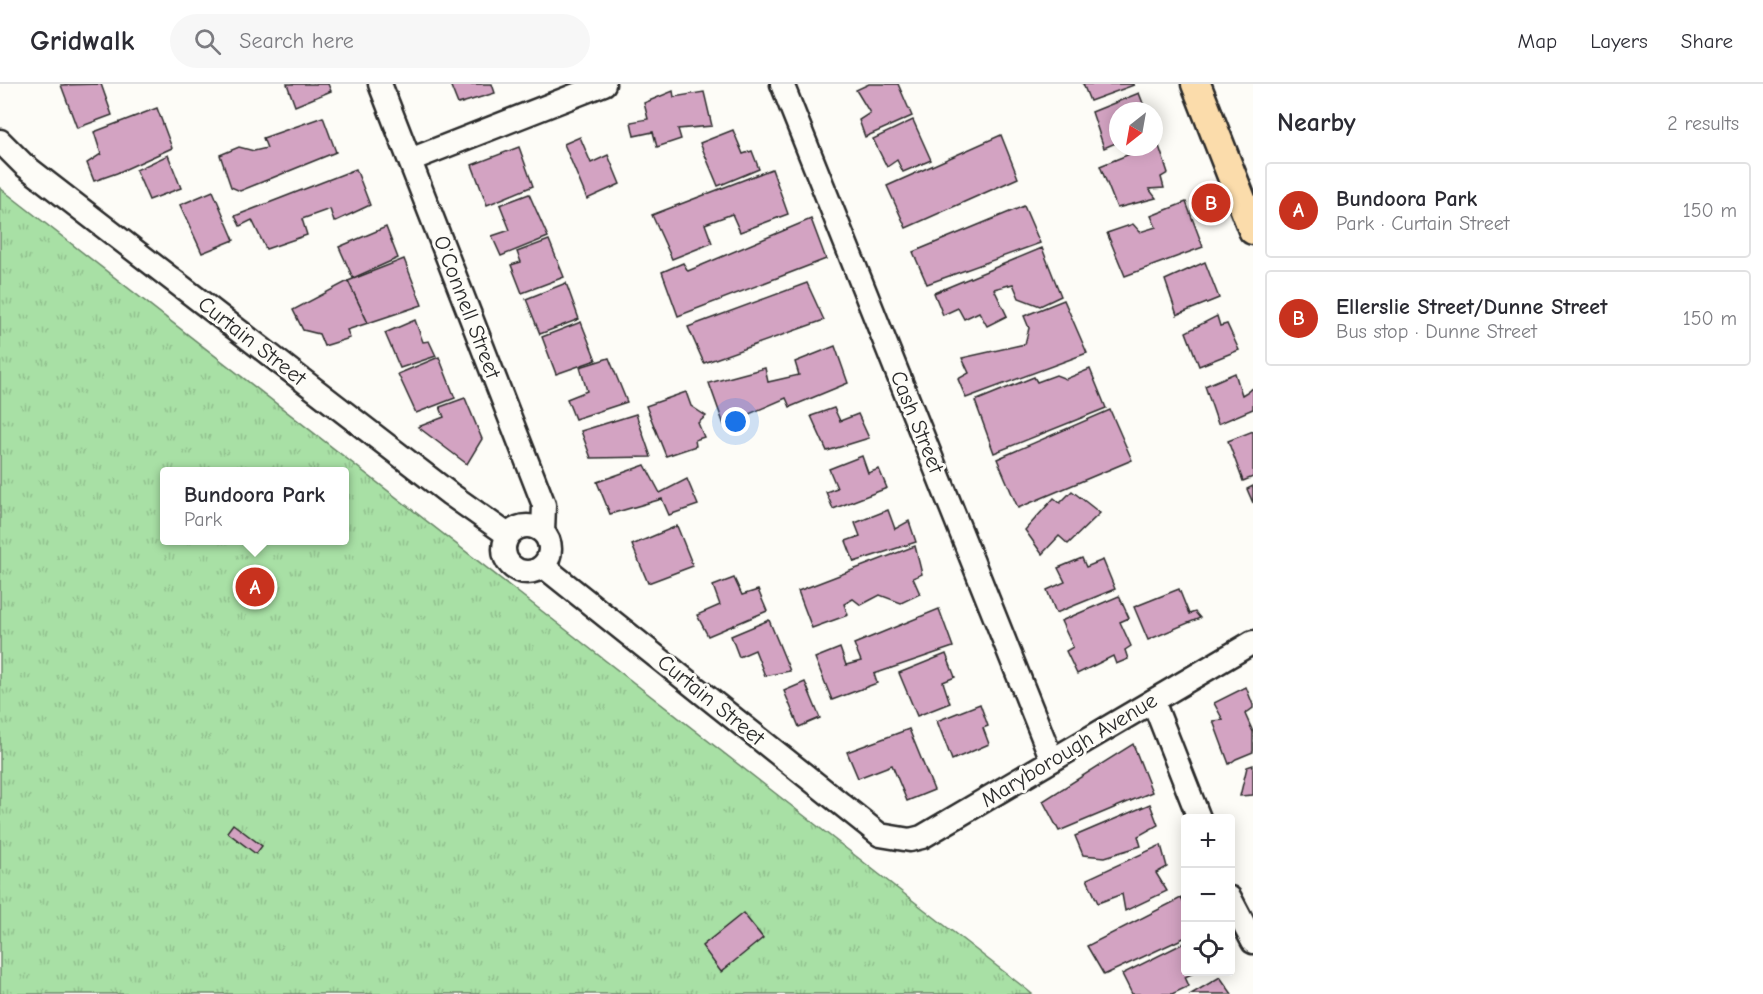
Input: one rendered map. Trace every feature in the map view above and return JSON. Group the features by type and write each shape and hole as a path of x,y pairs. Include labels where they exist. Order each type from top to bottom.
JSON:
{"main road":[{"path":"1196,84 1253,230"}],"street":[{"name":"O'Connell Street","path":"380,84 544,505 543,532"},
{"path":"410,160 604,84"},
{"name":"Cash Street","path":"782,84 1052,760"},
{"name":"Curtain Street","path":"0,141 33,172 431,480 508,535"},
{"path":"525,526 534,527 543,532 550,549 543,566 527,572 512,566 506,560 504,552 508,535 515,529 525,526"},
{"name":"Curtain Street","path":"543,566 880,835"},
{"name":"Maryborough Avenue","path":"880,835 910,840 922,837 1253,642"},
{"path":"1153,700 1197,814"},
{"path":"1235,908 1253,942"}],"green space":[{"path":"0,188 1032,994 0,994"}],"building":[{"path":"101,84 112,115 77,128 61,85"},
{"path":"287,84 328,84 331,91 295,106"},
{"path":"450,84 492,84 495,93 458,104"},
{"path":"869,84 898,84 912,116 865,137 859,120 870,113 856,90"},
{"path":"1083,84 1133,84 1134,85 1090,101"},
{"path":"673,91 674,97 704,92 712,126 678,129 681,139 657,147 653,132 634,136 631,122 648,119 644,103"},
{"path":"1139,93 1142,102 1117,102"},
{"path":"1109,105 1109,146 1104,148 1092,112"},
{"path":"157,108 172,148 94,181 87,163 101,154 94,132"},
{"path":"323,117 336,152 240,191 231,187 220,155 239,147 254,151 267,148 263,138"},
{"path":"913,120 931,160 903,172 897,160 887,167 873,139"},
{"path":"733,130 743,154 752,151 759,169 718,186 700,143"},
{"path":"1001,135 1018,178 906,228 887,186"},
{"path":"580,137 591,163 608,155 620,184 587,199 564,144"},
{"path":"519,147 533,186 487,205 472,165"},
{"path":"168,155 181,188 149,200 136,170"},
{"path":"1125,156 1162,156 1168,173 1161,177 1164,188 1149,189 1156,198 1117,208 1100,166"},
{"path":"356,169 370,205 334,222 330,209 302,219 307,235 266,249 252,220 240,226 235,216"},
{"path":"772,169 788,214 740,232 732,214 705,224 712,243 672,259 652,215"},
{"path":"213,191 234,240 202,253 180,205"},
{"path":"529,194 548,237 501,256 492,236 510,230 500,205"},
{"path":"1186,202 1203,247 1125,276 1107,233 1133,224 1140,232 1156,227 1151,216"},
{"path":"1024,206 1040,243 927,284 913,252"},
{"path":"811,219 826,259 678,316 662,272 683,263 688,271"},
{"path":"386,227 398,258 353,278 339,247"},
{"path":"549,240 564,277 522,293 511,265 521,262 517,252"},
{"path":"1042,248 1061,296 1040,306 1019,298 1013,284 994,289 1007,316 987,326 979,312 964,319 958,308 943,315 934,293"},
{"path":"404,259 422,305 368,323 348,281"},
{"path":"1205,262 1219,298 1177,315 1165,280"},
{"path":"348,281 368,323 347,330 350,338 324,346 319,334 303,330 293,310"},
{"path":"566,283 579,319 540,334 526,299"},
{"path":"807,283 824,320 704,363 688,327"},
{"path":"1064,300 1087,353 966,398 958,379 969,373 962,358 1025,344 1029,328 1024,316"},
{"path":"1217,316 1220,326 1227,324 1239,350 1199,366 1186,332"},
{"path":"415,320 423,342 429,341 436,356 400,368 385,333"},
{"path":"581,322 596,360 556,374 542,337"},
{"path":"835,346 848,383 790,407 786,398 724,425 709,383 765,368 768,382 799,375 795,362"},
{"path":"439,357 455,398 416,413 398,374"},
{"path":"609,358 627,402 575,419 567,399 587,391 580,367"},
{"path":"1090,369 1106,408 994,453 975,401 1034,377 1037,382 1056,375 1066,379"},
{"path":"1235,373 1242,395 1253,388 1253,409 1218,424 1205,386"},
{"path":"686,392 691,406 706,416 698,423 704,437 695,440 696,446 666,456 646,406"},
{"path":"465,398 482,439 467,464 418,427 444,417 440,407"},
{"path":"834,408 840,421 858,414 869,438 827,451 811,416"},
{"path":"1110,410 1132,460 1018,508 997,459"},
{"path":"636,414 651,457 591,458 581,431"},
{"path":"1253,431 1253,477 1243,481 1228,441"},
{"path":"862,456 868,473 879,469 887,488 833,509 826,492 837,488 829,469"},
{"path":"645,465 660,493 687,479 698,505 669,515 662,499 610,514 597,482"},
{"path":"1253,486 1253,503 1247,489"},
{"path":"1072,491 1100,513 1068,544 1059,536 1042,554 1025,530 1054,498 1060,503"},
{"path":"888,510 895,529 909,521 916,542 854,562 846,541 860,536 855,523"},
{"path":"677,526 693,566 648,583 632,545"},
{"path":"915,546 922,574 913,578 920,594 901,603 880,595 861,605 853,599 844,604 848,615 812,628 798,591"},
{"path":"1082,558 1086,567 1103,560 1115,589 1056,613 1047,590 1065,582 1058,568"},
{"path":"734,578 742,595 758,590 767,611 708,636 697,615 720,605 713,586"},
{"path":"1179,589 1189,614 1195,612 1200,618 1148,640 1134,607"},
{"path":"1119,596 1129,618 1120,622 1131,646 1125,650 1128,659 1116,664 1113,656 1077,674 1066,651 1073,647 1061,621"},
{"path":"939,609 953,647 874,674 877,683 832,700 815,658 840,648 846,665 861,661 854,644"},
{"path":"769,620 790,671 765,676 755,650 739,657 731,636"},
{"path":"946,654 955,677 943,682 950,703 917,716 899,673"},
{"path":"805,682 820,718 799,727 784,691"},
{"path":"1246,687 1253,705 1253,708 1245,714 1253,732 1253,752 1229,764 1213,721 1223,720 1214,703"},
{"path":"980,704 988,726 983,728 989,744 952,760 937,721"},
{"path":"909,729 934,790 907,801 892,765 858,778 847,752"},
{"path":"1133,744 1152,792 1059,831 1043,801"},
{"path":"1253,765 1253,795 1240,796 1247,767"},
{"path":"1150,804 1158,825 1138,836 1141,846 1105,857 1083,855 1075,836"},
{"path":"233,824 262,846 256,854 227,832"},
{"path":"1161,845 1167,867 1156,873 1167,891 1125,911 1122,894 1098,903 1087,879"},
{"path":"1181,898 1181,939 1104,975 1087,946"},
{"path":"743,913 763,938 721,972 702,946"},
{"path":"1181,944 1181,976 1187,976 1185,977 1189,986 1172,994 1132,994 1122,974"},
{"path":"1220,977 1232,994 1191,994"}],"place":[{"name":"Ellerslie Street/Dunne Street","path":"1211,203"},
{"name":"Bundoora Park","path":"255,587"}]}
